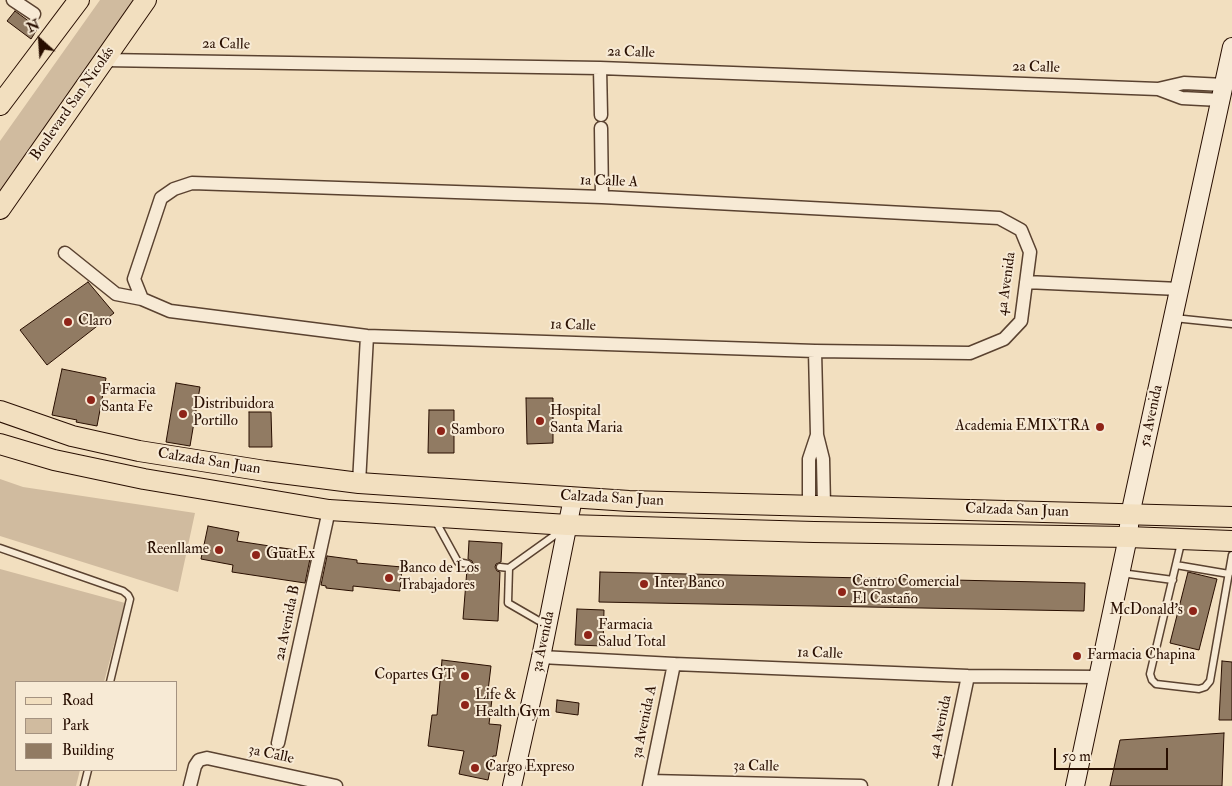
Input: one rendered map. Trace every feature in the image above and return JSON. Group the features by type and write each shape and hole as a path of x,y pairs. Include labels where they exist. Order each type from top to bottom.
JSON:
{"main road":[{"path":"0,105 79,0"},
{"name":"Boulevard San Nicolás","path":"0,208 146,0"},
{"name":"5a Avenida","path":"1075,786 1128,537 1130,515 1232,47"},
{"name":"Calzada San Juan","path":"0,411 72,436 139,451 265,471 359,483 629,501 1232,518"},
{"name":"Calzada San Juan","path":"0,444 54,460 144,479 329,510 568,525 1232,541"},
{"name":"3a Avenida","path":"512,786 548,626 573,498"}],"street":[{"path":"13,0 34,14"},
{"name":"2a Calle","path":"104,60 600,68 1158,89 1184,83 1222,92"},
{"path":"600,68 602,198"},
{"name":"1a Calle A","path":"142,299 134,280 161,198 174,189 192,183 602,198 999,218 1021,230"},
{"name":"4a Avenida","path":"1004,339 1021,321 1030,252 1021,230"},
{"name":"1a Calle","path":"65,253 116,294 142,299 170,311 367,336 816,351 970,353 1004,339"},
{"path":"1026,282 1179,289"},
{"path":"359,483 367,336"},
{"path":"816,351 817,435 823,459 816,505"},
{"name":"2a Avenida B","path":"278,743 329,510"},
{"name":"1a Calle","path":"541,657 968,676 1098,677"},
{"name":"3a Avenida A","path":"649,783 674,664"},
{"name":"4a Avenida","path":"945,786 968,676"},
{"name":"3a Calle","path":"190,786 195,766 199,760 208,758 336,786"},
{"name":"3a Calle","path":"649,783 860,786"}],"lane":[{"path":"1173,318 1232,324"},
{"path":"433,516 458,562 468,564"},
{"path":"500,567 509,568 568,525"},
{"path":"1182,539 1150,674 1156,684 1199,689 1205,687 1210,680 1232,555"},
{"path":"0,548 114,587 128,595 130,599 110,681"},
{"path":"1176,565 1229,574"},
{"path":"509,568 508,603 548,626"},
{"path":"1120,573 1172,580"},
{"path":"84,786 88,771"}],"green space":[{"path":"100,0 141,0 0,207 0,141"},
{"path":"0,479 23,487 195,513 178,592 0,536"},
{"path":"0,569 125,603 104,681 15,681 15,771 80,771 76,786 0,786"}],"building":[{"path":"15,11 38,28 31,39 7,21"},
{"name":"Claro","path":"88,282 114,313 47,365 20,330"},
{"path":"62,369 106,378 97,426 52,415"},
{"name":"Distribuidora Portillo","path":"176,383 200,387 190,446 166,442"},
{"name":"Hospital Santa Maria","path":"526,398 553,398 553,443 527,444"},
{"name":"Samboro","path":"429,410 454,410 454,453 428,453"},
{"path":"249,412 271,412 272,447 249,447"},
{"path":"208,526 239,532 237,541 309,552 311,554 305,583 232,572 233,565 201,559"},
{"path":"469,541 502,543 501,562 496,564 495,567 500,572 498,621 463,619 467,569 471,568 473,564 468,559"},
{"path":"327,556 357,560 357,563 402,567 400,591 353,586 353,591 326,588 326,586 321,585"},
{"name":"Centro Comercial El Castaño","path":"600,572 1085,583 1084,611 599,602"},
{"name":"McDonald's","path":"1188,572 1217,579 1199,650 1170,643"},
{"path":"577,609 604,610 603,646 575,645"},
{"path":"442,660 491,666 487,699 492,699 489,724 501,725 496,756 493,756 488,780 459,774 464,751 428,746 432,715 437,715"},
{"path":"1222,661 1232,662 1232,720 1219,720"},
{"path":"557,700 579,703 578,715 556,712"},
{"path":"1224,733 1222,786 1110,786 1120,740"}],"place":[{"name":"Claro","path":"68,322"},
{"name":"Farmacia Santa Fe","path":"91,400"},
{"name":"Distribuidora Portillo","path":"183,414"},
{"name":"Hospital Santa Maria","path":"540,421"},
{"name":"Academia EMIXTRA","path":"1100,427"},
{"name":"Samboro","path":"441,431"},
{"name":"Reenllame","path":"219,550"},
{"name":"GuatEx","path":"256,555"},
{"name":"Banco de Los Trabajadores","path":"389,578"},
{"name":"Inter Banco","path":"644,584"},
{"name":"Centro Comercial El Castaño","path":"842,592"},
{"name":"McDonald's","path":"1193,611"},
{"name":"Farmacia Salud Total","path":"588,635"},
{"name":"Farmacia Chapina","path":"1077,656"},
{"name":"Copartes GT","path":"465,676"},
{"name":"Life & Health Gym","path":"465,705"},
{"name":"Cargo Expreso","path":"475,768"}]}
